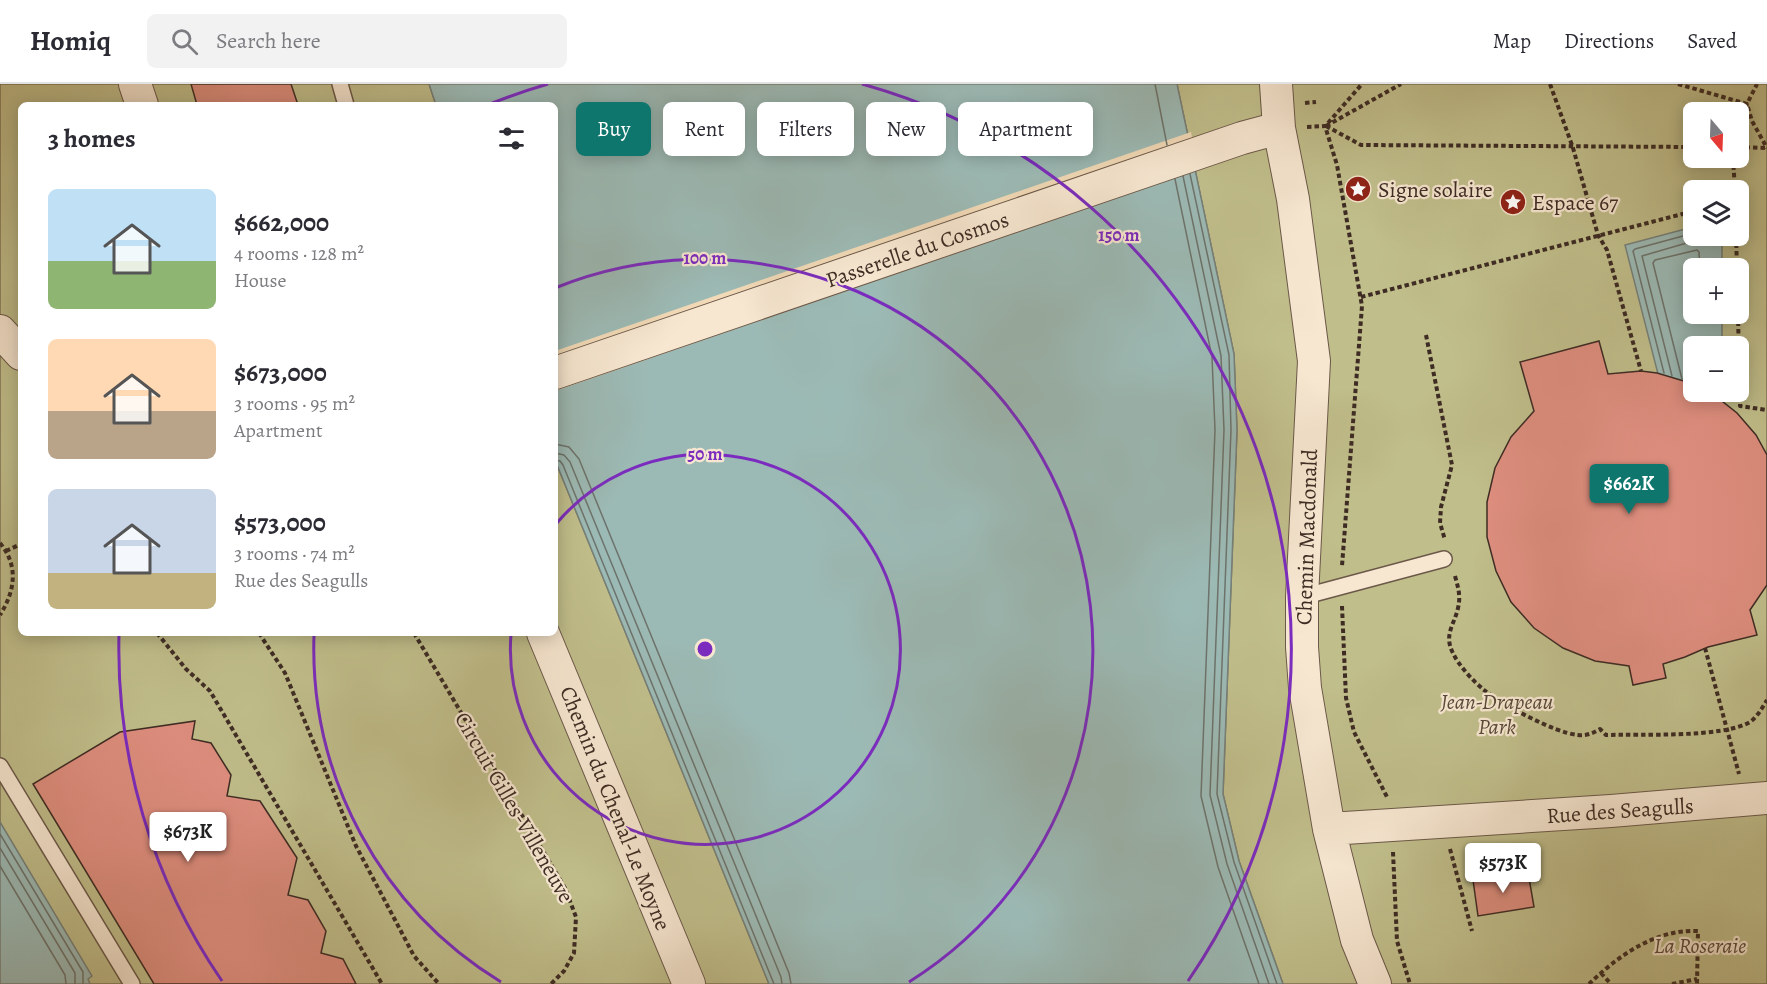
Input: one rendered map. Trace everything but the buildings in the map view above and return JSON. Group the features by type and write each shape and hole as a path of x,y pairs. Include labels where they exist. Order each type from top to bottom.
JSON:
{"street":[{"path":"135,84 141,102"},
{"name":"Chemin Macdonald","path":"1276,84 1279,128 1293,199 1314,360 1302,597 1305,688 1321,793 1329,829 1358,940 1375,984"},
{"name":"Passerelle du Cosmos","path":"558,372 1242,138 1279,128"},
{"path":"0,331 18,351"},
{"name":"Chemin du Chenal-Le Moyne","path":"544,636 688,984"},
{"name":"Rue des Seagulls","path":"1329,829 1611,811 1767,798"}],"lane":[{"path":"340,84 345,102"},
{"path":"1302,597 1341,586 1448,563"},
{"path":"0,766 132,984"}],"path":[{"path":"1325,126 1362,84"},
{"path":"1279,128 1325,126 1401,84"},
{"path":"1550,84 1573,148 1598,235 1607,250 1641,371"},
{"path":"1678,84 1740,102"},
{"path":"1748,102 1757,84"},
{"path":"1749,111 1767,148"},
{"path":"1325,126 1361,145 1683,147"},
{"path":"1325,126 1337,165 1361,297 1341,586 1346,698 1354,732 1389,801"},
{"path":"1749,147 1767,148"},
{"path":"1361,297 1683,214"},
{"path":"1738,324 1740,406 1767,410"},
{"path":"1426,335 1452,465 1441,507 1440,522 1446,543"},
{"path":"0,543 12,567 14,584 9,600 0,615"},
{"path":"6,551 18,545"},
{"path":"1448,563 1459,593 1458,608 1451,625 1449,639 1453,652 1475,682 1486,692 1564,733 1591,734 1600,729 1606,735 1692,734 1727,730 1757,717 1767,700"},
{"path":"159,636 186,669 210,691 382,984"},
{"path":"262,636 285,673 356,846 414,956 439,984"},
{"name":"Circuit Gilles-Villeneuve","path":"416,636 565,888 576,917 574,953 564,971 551,984"},
{"path":"1705,648 1740,779"},
{"path":"1446,821 1451,857 1472,931"},
{"path":"1393,846 1397,940 1410,984"},
{"path":"1589,984 1625,953 1645,943 1666,934 1686,930 1698,931 1697,981 1672,984"},
{"path":"1601,973 1611,984"}],"green space":[{"path":"0,84 429,84 435,102 18,102 18,636 558,636 558,467 769,984 0,984"},
{"name":"Jean-Drapeau Park","path":"1177,84 1767,84 1767,984 1283,984 1239,861 1223,794 1237,430 1234,354"}],"water":[{"path":"429,84 1177,84 1234,354 1237,430 1223,794 1239,861 1283,984 769,984 558,467 558,102 435,102"},
{"path":"1683,230 1683,246 1722,246 1722,258 1683,258 1683,324 1722,324 1722,336 1683,336 1683,402 1722,402 1723,444 1679,456 1625,245"},
{"path":"0,822 92,976 88,979 90,984 0,984"}],"pier":[{"path":"1191,132 1199,170 558,390 558,350"}],"place":[{"name":"Signe solaire","path":"1358,189"},
{"name":"Espace 67","path":"1513,202"}],"park label":[{"name":"La Roseraie","path":"1700,945"}]}
